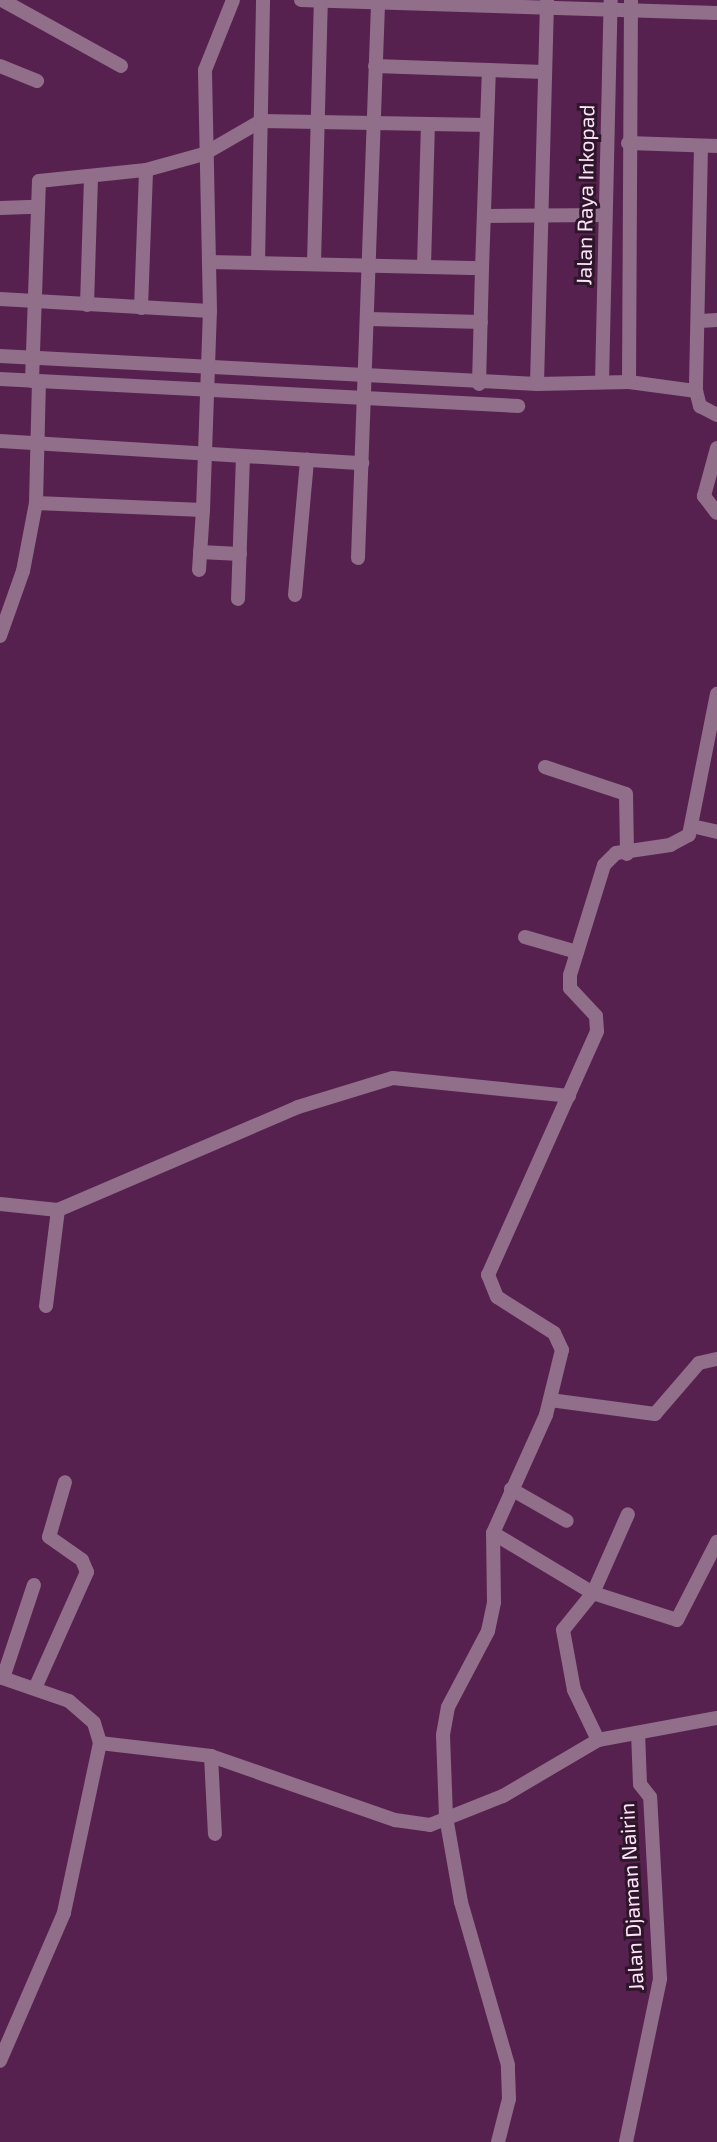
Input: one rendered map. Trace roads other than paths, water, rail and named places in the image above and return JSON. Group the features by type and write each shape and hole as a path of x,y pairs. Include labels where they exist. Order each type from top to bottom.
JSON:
{"street":[{"path":"2,0 121,66"},
{"path":"199,570 210,311 204,154 206,59 233,0"},
{"path":"258,263 263,0"},
{"path":"301,0 377,5 610,4 717,13"},
{"path":"314,264 321,1"},
{"path":"537,384 547,3"},
{"name":"Jalan Raya Inkopad","path":"602,382 610,4"},
{"path":"358,558 371,264 377,5"},
{"name":"Jalan Raya Inkopad","path":"629,382 628,143 631,5"},
{"path":"375,65 544,72"},
{"path":"0,66 37,81"},
{"path":"479,384 485,216 485,125 489,70"},
{"path":"0,636 23,571 36,503 33,302 39,181 91,178 146,170 204,154 261,121 485,125"},
{"path":"424,266 428,124"},
{"path":"628,143 717,146"},
{"path":"701,146 700,321 696,391 700,406 717,415"},
{"path":"141,308 146,170"},
{"path":"88,305 91,178"},
{"path":"0,208 36,206"},
{"path":"485,216 605,215"},
{"path":"209,262 482,268"},
{"path":"0,299 210,311"},
{"path":"369,319 481,322"},
{"path":"700,321 717,320"},
{"path":"0,356 33,371 208,378 367,378 479,384 629,382 696,391"},
{"path":"0,379 33,371 208,378 366,398 518,406"},
{"path":"0,441 362,463"},
{"path":"717,448 704,496 717,513"},
{"path":"238,599 243,457"},
{"path":"295,595 307,460"},
{"path":"36,503 202,510"},
{"path":"200,552 240,554"},
{"path":"498,2142 509,2099 508,2065 466,1923 446,1817 445,1721 491,1617 493,1533 550,1400 561,1343 497,1297 488,1275 569,1096 598,1023 570,988 577,952 604,865 616,853 627,854 677,843 692,826 711,769 717,694"},
{"path":"545,766 626,794 627,854"},
{"path":"692,826 717,832"},
{"path":"526,937 577,952"},
{"path":"0,1203 58,1210 298,1107 393,1077 569,1096"},
{"path":"46,1306 58,1210"},
{"path":"550,1400 655,1414 699,1363 717,1359"},
{"path":"36,1686 87,1572 82,1560 49,1537 65,1482"},
{"path":"511,1489 567,1521"},
{"path":"598,1740 574,1690 563,1630 593,1593 628,1514"},
{"path":"493,1533 593,1593 677,1620 717,1542"},
{"path":"0,2061 4,2042 64,1913 100,1743 90,1717 36,1686 1,1677 34,1586"},
{"path":"100,1743 211,1756 395,1819 430,1825 492,1801 598,1740 717,1718"},
{"name":"Jalan Djaman Nairin","path":"626,2142 660,1979 650,1797 639,1784 638,1733"},
{"path":"211,1756 215,1834"}]}
